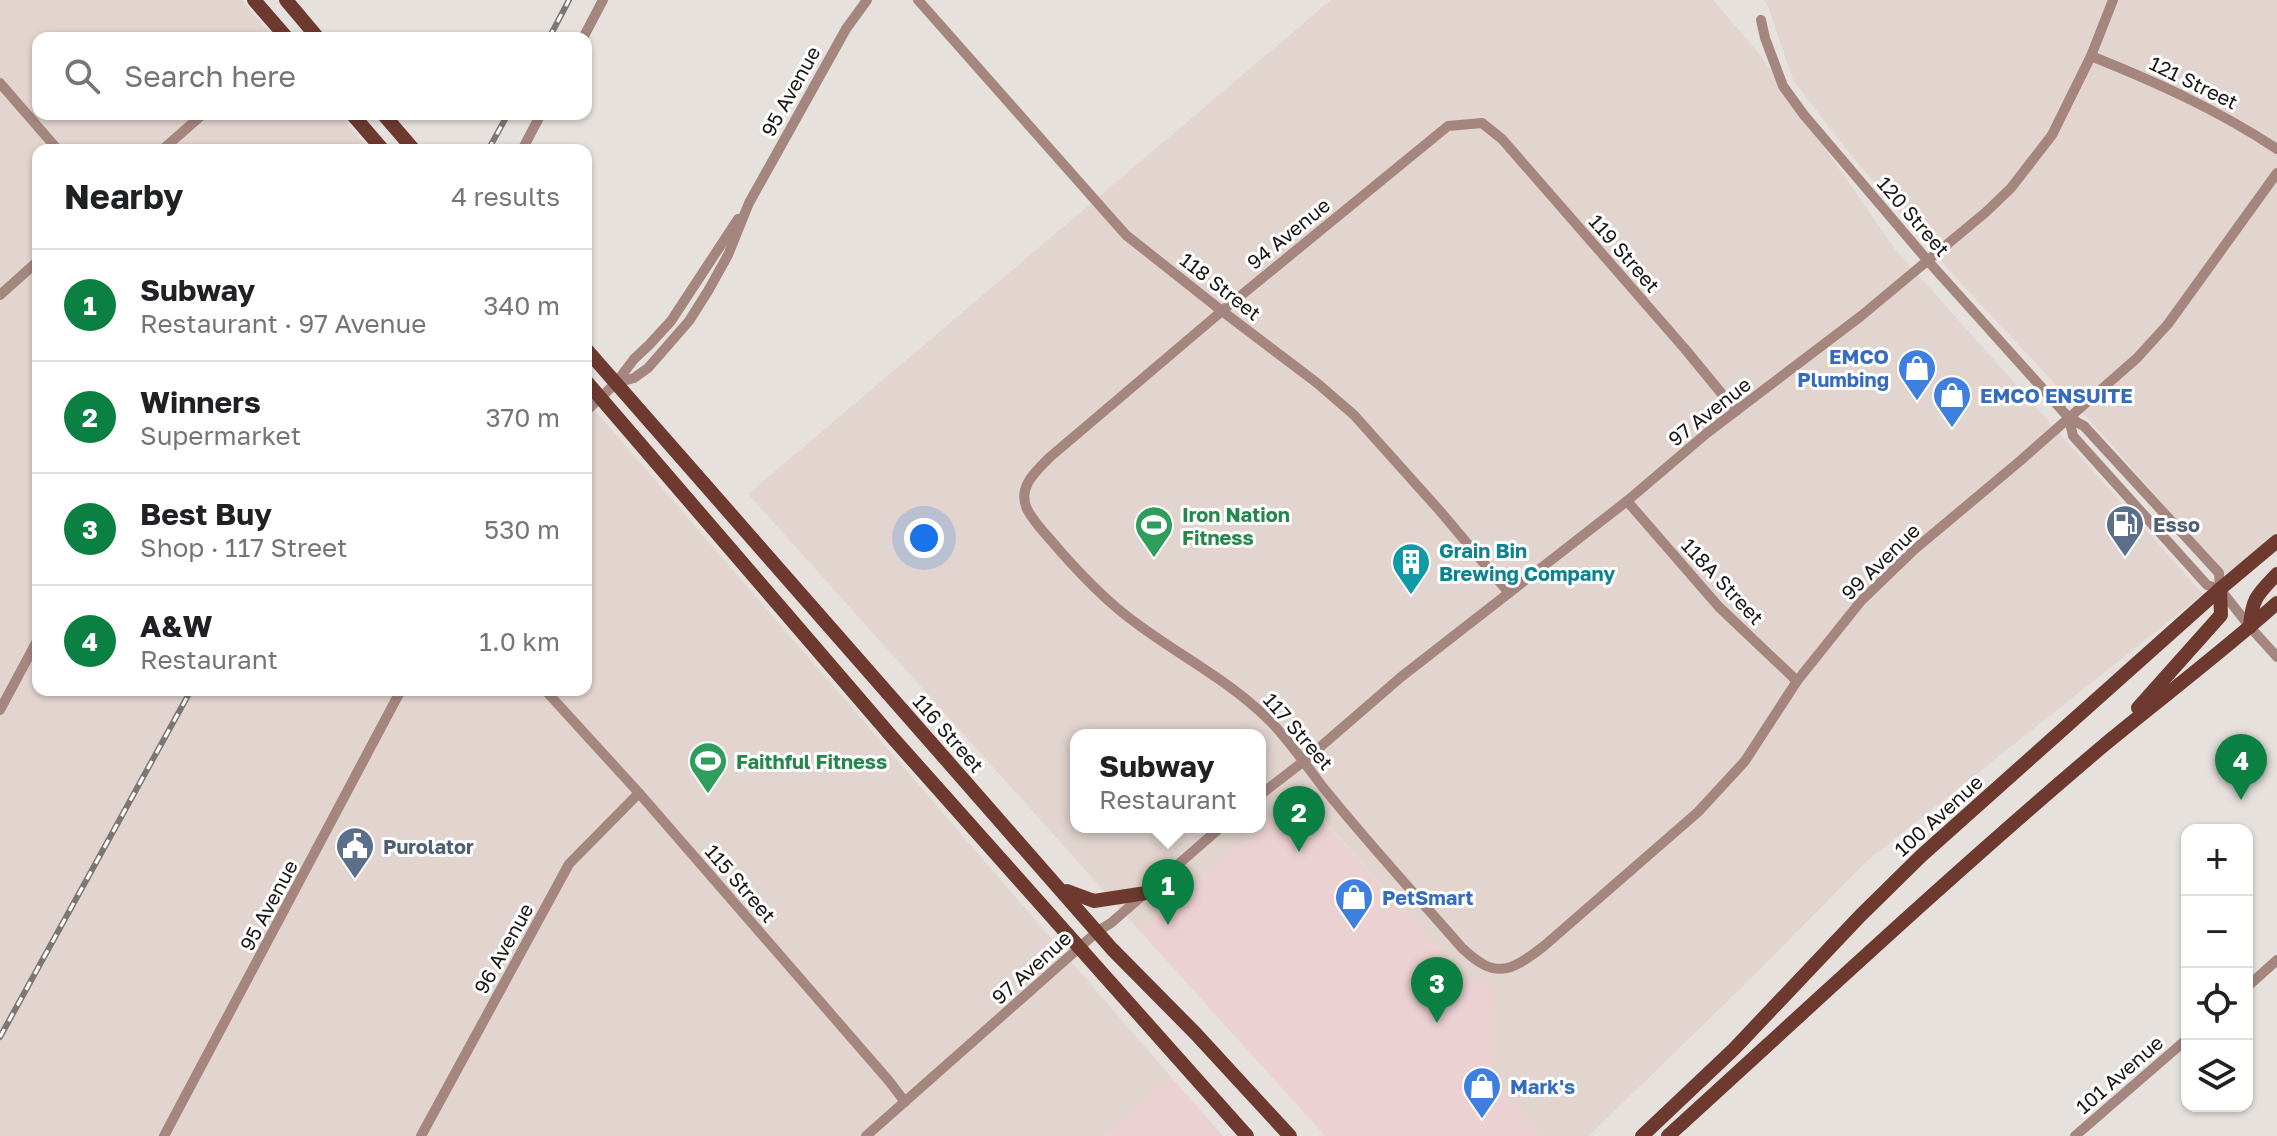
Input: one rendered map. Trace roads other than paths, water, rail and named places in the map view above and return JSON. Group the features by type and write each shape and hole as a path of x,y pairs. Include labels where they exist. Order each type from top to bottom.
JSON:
{"main road":[{"path":"254,0 283,32"},
{"path":"286,0 313,32"},
{"path":"357,120 378,144"},
{"path":"388,120 409,144"},
{"name":"116 Street","path":"592,356 1059,888 1290,1136"},
{"path":"592,388 892,737 1247,1136"},
{"name":"100 Avenue","path":"1642,1136 1734,1049 1921,856 2277,541"},
{"path":"2250,627 2252,606 2277,574"},
{"path":"2103,746 2213,626 2221,615 2220,589"},
{"path":"1668,1136 1885,937 2103,746 2277,603"},
{"path":"1059,888 1094,901 1146,893"}],"street":[{"path":"586,32 603,0"},
{"name":"95 Avenue","path":"592,405 616,383 634,359 671,321 749,203 846,29 867,0"},
{"name":"118 Street","path":"918,0 1126,235 1354,415 1509,593"},
{"name":"97 Avenue","path":"1266,790 1401,677 1627,501 1736,411 1843,331 2011,188 2052,135 2091,56 2113,0"},
{"name":"120 Street","path":"1761,20 1783,86 1814,127 1928,261 2069,418 2084,426 2219,573 2220,589"},
{"path":"296,32 306,24"},
{"name":"121 Street","path":"2091,56 2198,102 2277,149"},
{"path":"0,83 53,144"},
{"path":"169,144 196,120"},
{"path":"525,144 538,120"},
{"name":"94 Avenue","path":"1025,491 1032,474 1050,457 1448,126 1482,123"},
{"name":"119 Street","path":"1482,123 1502,139 1736,411"},
{"name":"99 Avenue","path":"1505,969 1524,962 1544,946 1698,812 1745,761 1797,681 1861,601 1915,549 2137,358 2168,324 2277,173"},
{"name":"95 Avenue","path":"616,383 634,378 648,368 689,321 728,255 749,203"},
{"path":"0,295 32,266"},
{"name":"120 Street","path":"2069,418 2073,436 2207,585 2220,589 2277,657"},
{"name":"117 Street","path":"1025,491 1028,510 1040,528 1111,604 1241,694 1270,721 1462,948 1486,968 1505,969"},
{"name":"118A Street","path":"1627,501 1719,607 1797,681"},
{"path":"0,710 32,650"},
{"name":"95 Avenue","path":"164,1136 398,696"},
{"name":"115 Street","path":"550,696 639,793 905,1102"},
{"name":"96 Avenue","path":"421,1136 569,864 639,793"},
{"name":"97 Avenue","path":"866,1136 1214,833"},
{"path":"2253,982 2277,960"},
{"name":"101 Avenue","path":"2075,1136 2186,1040"}],"railway":[{"path":"552,32 569,0"},
{"path":"491,144 505,120"},
{"path":"0,1037 188,696"}],"place":[{"name":"EMCO Plumbing","path":"1917,402"},
{"name":"EMCO ENSUITE","path":"1952,429"},
{"name":"Esso","path":"2125,558"},
{"name":"Iron Nation Fitness","path":"1154,559"},
{"name":"Grain Bin Brewing Company","path":"1411,596"},
{"name":"Faithful Fitness","path":"708,795"},
{"name":"A&W","path":"2241,800"},
{"name":"Winners","path":"1299,852"},
{"name":"Purolator","path":"355,880"},
{"name":"Subway","path":"1168,925"},
{"name":"PetSmart","path":"1354,931"},
{"name":"Best Buy","path":"1437,1023"},
{"name":"Mark's","path":"1482,1120"}]}
